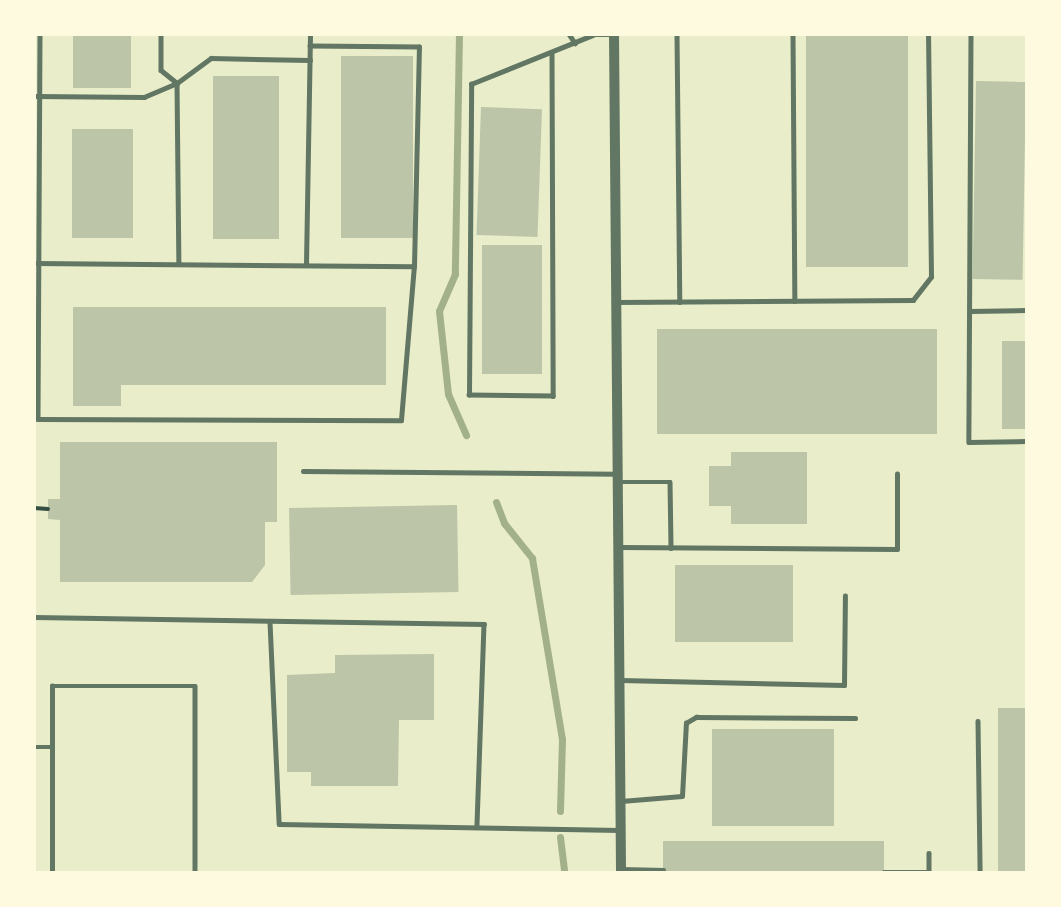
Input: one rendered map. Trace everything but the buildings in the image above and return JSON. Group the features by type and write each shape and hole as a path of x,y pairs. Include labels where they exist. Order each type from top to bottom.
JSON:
{"street":[{"path":"614,35 621,871"}],"lane":[{"path":"40,34 36,96 38,419 401,420 414,266 419,47 310,46"},
{"path":"160,34 161,70 177,83"},
{"path":"306,264 310,34"},
{"path":"569,34 574,43"},
{"path":"677,34 680,302"},
{"path":"793,34 795,301"},
{"path":"617,302 913,300 930,277 928,34"},
{"path":"970,34 969,442 1026,441"},
{"path":"552,52 553,396 469,395 471,84 593,35 614,35"},
{"path":"36,96 144,97 177,83 212,58 310,60"},
{"path":"177,83 179,263"},
{"path":"36,263 414,266"},
{"path":"970,311 1026,310"},
{"path":"303,471 618,478 670,482 671,548"},
{"path":"619,547 897,549 897,474"},
{"path":"620,680 844,685 845,596"},
{"path":"34,617 484,624 477,827"},
{"path":"270,622 279,824 621,830"},
{"path":"52,873 52,686 195,686 195,873"},
{"path":"621,801 682,796 686,723 696,717 855,718"},
{"path":"978,721 980,873"},
{"path":"34,747 52,747"},
{"path":"884,872 929,872 929,853"},
{"path":"621,871 663,870"}],"path":[{"path":"34,508 48,509"}],"waterway":[{"path":"459,34 455,274 439,311 448,394 466,435"},
{"path":"496,502 504,523 532,558 562,739 560,811"},
{"path":"560,837 564,872"}]}
